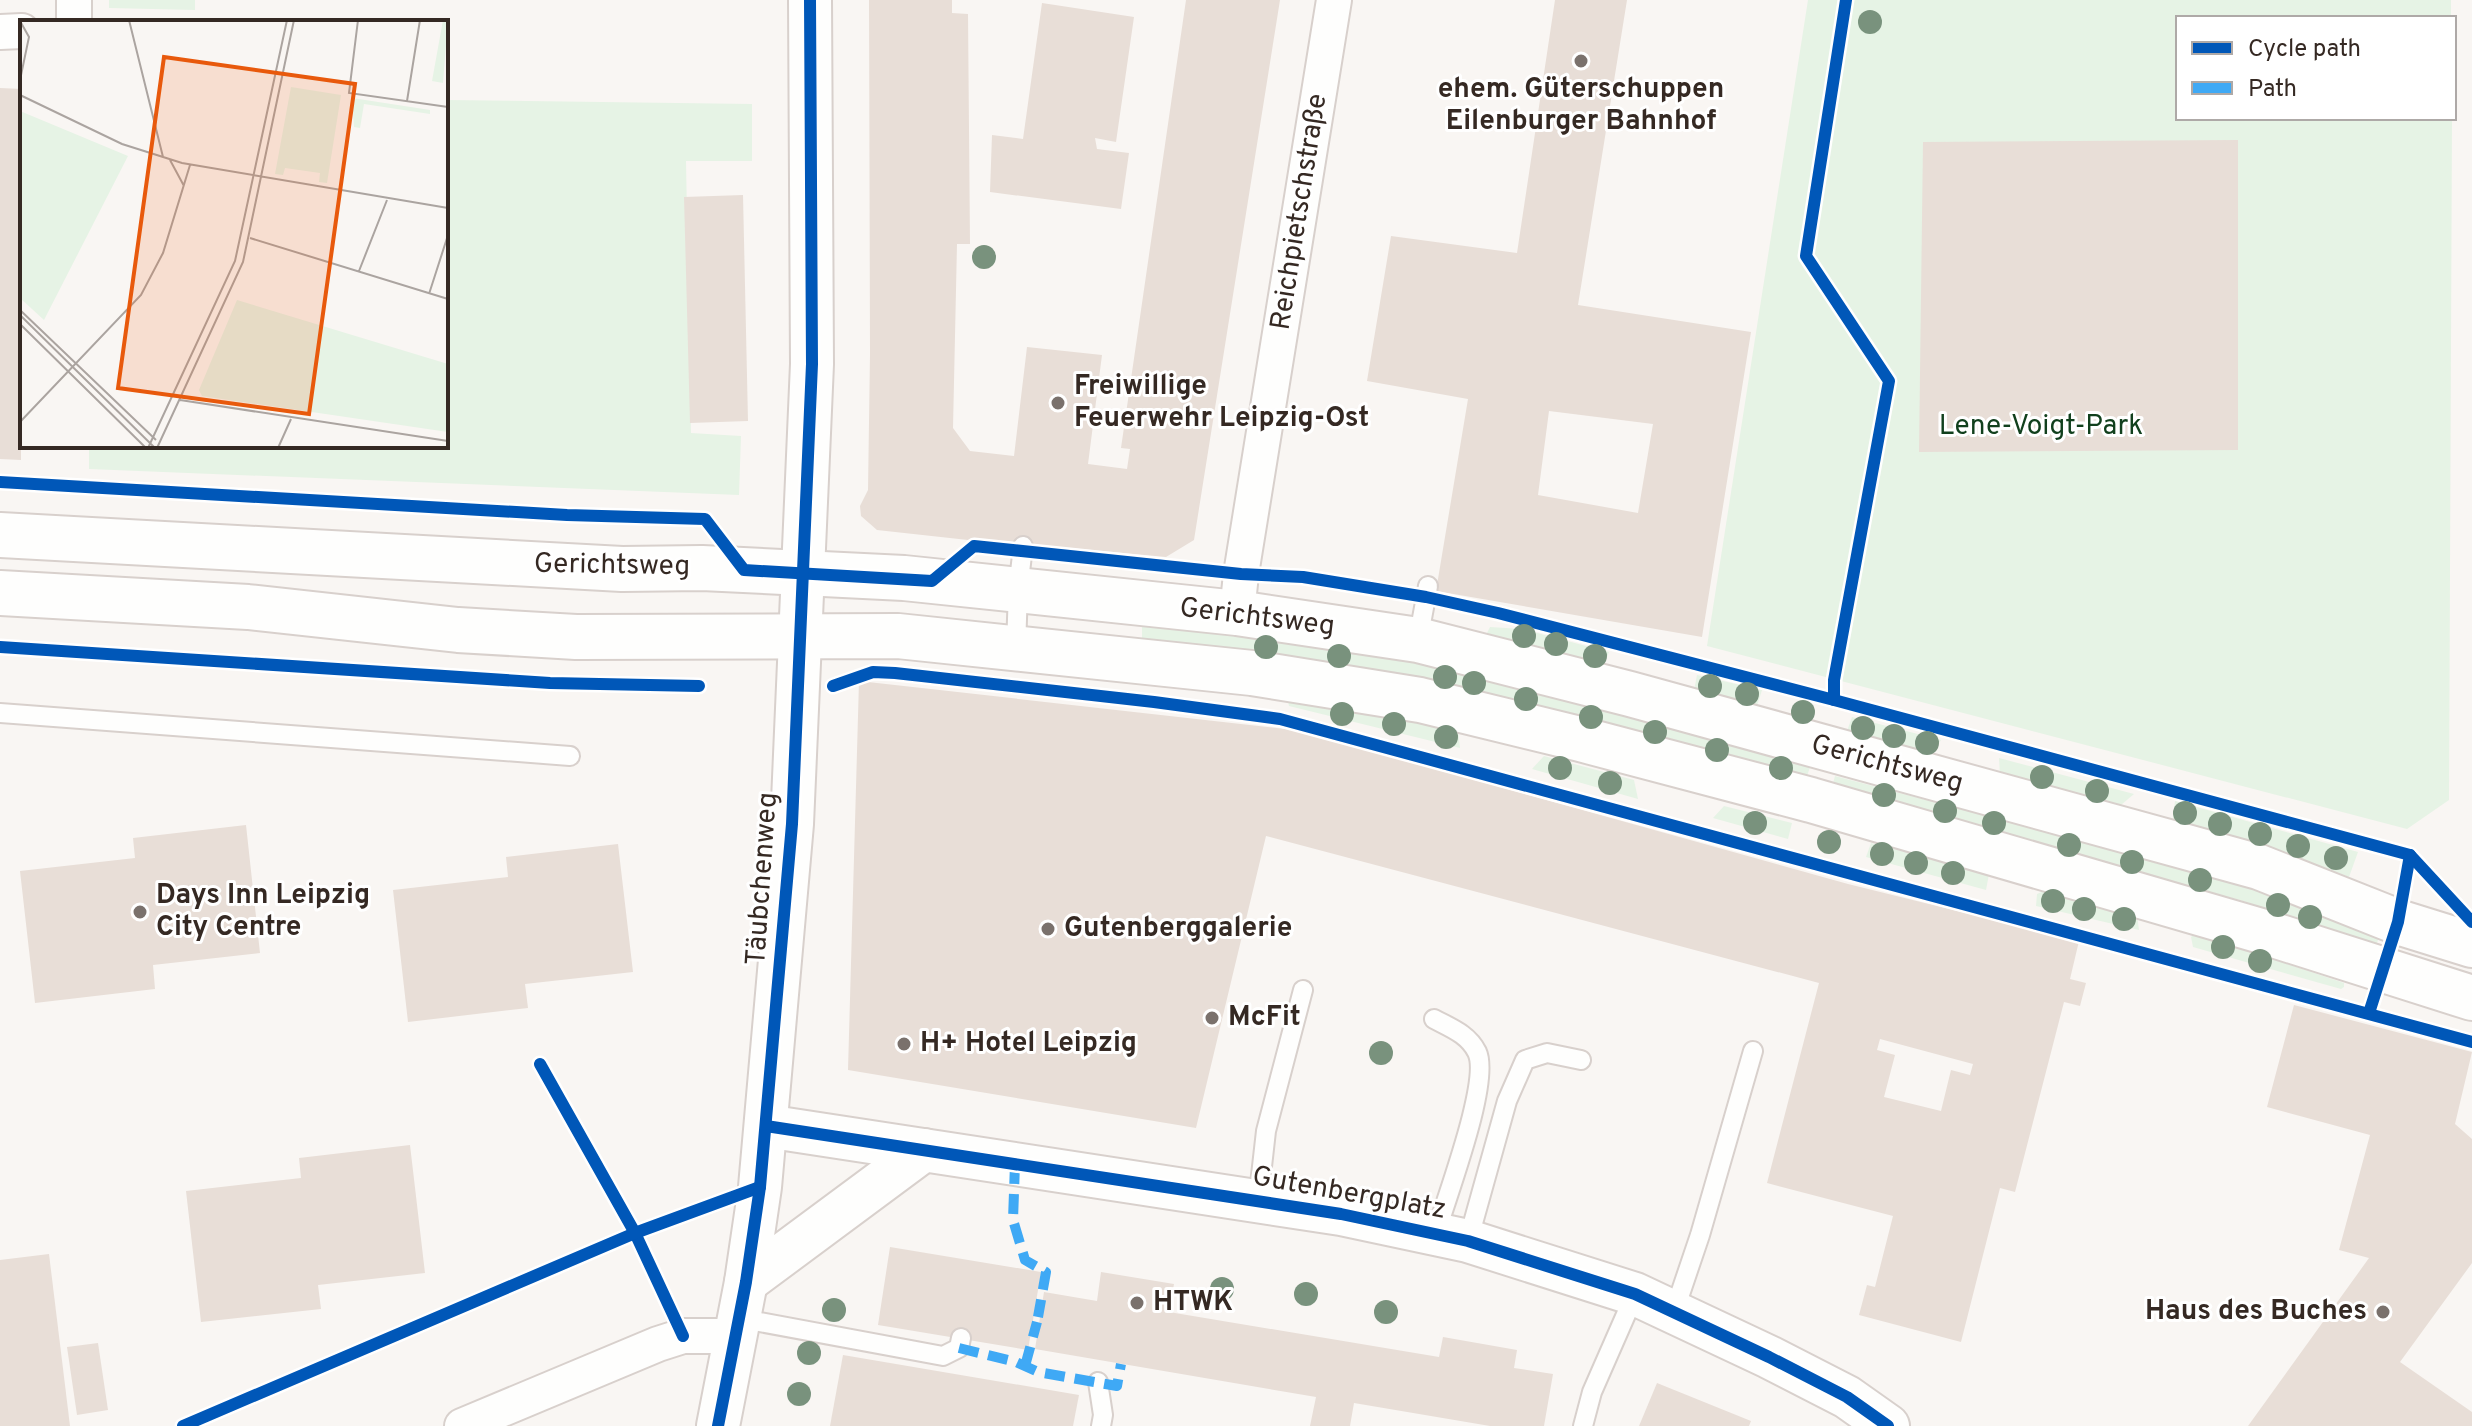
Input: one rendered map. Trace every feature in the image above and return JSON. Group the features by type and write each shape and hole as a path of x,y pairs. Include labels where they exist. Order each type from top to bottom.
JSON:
{"main road":[{"name":"Gerichtsweg","path":"0,535 622,569 803,571 904,578 1237,613 1418,640 1644,698 2259,867 2398,922 2472,945"},
{"name":"Gerichtsweg","path":"0,593 248,607 458,630 576,637 898,636 1252,673 1420,700 1811,800 2261,931 2472,998"}],"street":[{"name":"Täubchenweg","path":"718,1426 740,1312 766,1126 792,824 812,364 810,0"},
{"name":"Reichpietschstraße","path":"1237,613 1334,0"},
{"path":"0,32 20,31"},
{"name":"Gutenbergplatz","path":"766,1126 1258,1202 1452,1237 1635,1294 1847,1397 1888,1426"},
{"path":"462,1426 740,1312 924,1150"}],"lane":[{"path":"1016,648 1023,546"},
{"path":"1418,640 1428,586"},
{"path":"0,713 570,756"},
{"path":"1258,1202 1266,1131 1303,990"},
{"path":"1434,1019 1464,1034 1478,1054 1479,1089 1452,1237"},
{"path":"1674,1312 1700,1235 1753,1051"},
{"path":"1452,1237 1525,1060 1547,1053 1581,1060"},
{"path":"1583,1426 1592,1392 1635,1294"},
{"path":"740,1312 943,1356 959,1348 961,1338"},
{"path":"1098,1382 1103,1415 1101,1426"}],"green space":[{"path":"109,0 195,0 195,10 109,8"},
{"name":"Lene-Voigt-Park","path":"1808,0 2451,0 2451,16 2176,16 2176,120 2452,120 2449,800 2407,829 1707,646"},
{"path":"448,100 752,104 752,161 686,161 691,433 741,436 739,495 89,469 89,448 448,448"},
{"path":"1142,623 1235,633 1417,662 1810,767 1805,782 1411,678 1348,665 1142,640"},
{"path":"1490,627 1522,629 1609,652 1604,665 1486,635"},
{"path":"1697,675 1762,690 1757,706 1694,691"},
{"path":"1288,701 1377,713 1458,731 1460,748 1289,706"},
{"path":"1852,717 1941,740 1931,754 1847,731"},
{"path":"1544,756 1634,780 1638,799 1532,769"},
{"path":"1999,758 2134,794 2121,805 2000,775"},
{"path":"1835,776 2244,884 2379,936 2376,947 2240,900 1831,791"},
{"path":"2175,801 2358,852 2349,877 2271,847 2173,819"},
{"path":"1724,806 1792,823 1788,839 1713,818"},
{"path":"1871,843 1989,874 1986,890 1866,857"},
{"path":"2044,891 2137,915 2139,930 2036,906 2037,894"},
{"path":"2196,933 2344,983 2344,987 2341,989 2193,947 2191,937"}],"building":[{"path":"869,0 952,0 952,13 968,14 970,244 957,244 953,428 970,451 1014,456 1027,347 1102,355 1088,464 1127,469 1130,449 1121,448 1186,0 1280,0 1194,540 1166,557 877,530 861,516 860,506 868,490"},
{"path":"1555,0 1627,0 1578,305 1751,332 1702,637 1436,591 1468,399 1367,381 1391,236 1517,253","holes":["1549,411 1653,424 1638,513 1538,495"]},
{"path":"1042,3 1134,17 1116,142 1095,138 1097,149 1129,153 1121,209 990,192 992,135 1023,139"},
{"path":"0,88 20,89 21,448 21,460 0,459"},
{"path":"2238,140 2238,450 1919,452 1923,142"},
{"path":"743,195 748,421 690,423 684,197"},
{"path":"859,681 1295,730 1848,884 2079,941 2070,979 2086,983 2080,1006 2064,1002 2015,1192 2000,1188 1961,1342 1859,1315 1867,1285 1875,1287 1893,1216 1767,1183 1819,983 1266,836 1196,1128 848,1070","holes":["1880,1039 1973,1064 1970,1075 1951,1070 1941,1111 1884,1097 1895,1055 1877,1050"]},
{"name":"Days Inn Leipzig City Centre","path":"246,825 260,953 153,965 155,989 35,1003 20,871 135,858 133,838"},
{"path":"618,844 633,972 525,984 528,1008 408,1022 393,890 508,877 506,857"},
{"path":"2294,1005 2472,1052 2455,1124 2472,1139 2472,1263 2400,1362 2472,1412 2472,1426 2248,1426 2369,1258 2339,1250 2370,1135 2267,1107"},
{"path":"410,1145 425,1273 318,1285 321,1309 201,1322 186,1191 301,1178 299,1158"},
{"path":"890,1247 1041,1272 1028,1350 878,1325"},
{"path":"49,1254 70,1426 0,1426 0,1260"},
{"path":"1101,1272 1174,1284 1169,1312 1439,1357 1443,1337 1517,1350 1514,1368 1553,1374 1544,1426 1490,1426 1354,1403 1350,1426 1310,1426 1316,1397 1035,1349 1044,1292 1097,1301"},
{"path":"98,1343 108,1410 77,1415 67,1347"},
{"path":"843,1355 1079,1395 1073,1426 830,1426"},
{"path":"1657,1383 1751,1421 1749,1426 1639,1426"}],"marked path":[{"path":"1015,1164 1013,1220 1025,1260 1046,1272 1038,1317"},
{"path":"1025,1366 1037,1322"},
{"path":"959,1348 1016,1362 1038,1372 1117,1386 1121,1364"}],"cycle path":[{"path":"718,1426 746,1282 760,1187 792,824 812,364 810,0"},
{"path":"1834,700 1834,680 1889,381 1806,256 1846,0"},
{"path":"0,482 567,515 705,519 744,570 932,581 974,546 1241,574 1303,577 1426,597 1834,700 2410,855 2472,922"},
{"path":"0,647 550,683 699,686"},
{"path":"833,686 873,672 895,673 1280,719 2472,1042"},
{"path":"2369,1013 2398,922 2410,855"},
{"path":"540,1064 635,1233 683,1336"},
{"path":"766,1126 1341,1214 1468,1241 1635,1294 1847,1397 1888,1426"},
{"path":"183,1426 635,1233 760,1187"}],"place":[{"name":"ehem. Güterschuppen Eilenburger Bahnhof","path":"1581,61"},
{"name":"Freiwillige Feuerwehr Leipzig-Ost","path":"1058,403"},
{"name":"Days Inn Leipzig City Centre","path":"140,912"},
{"name":"Gutenberggalerie","path":"1048,929"},
{"name":"McFit","path":"1212,1018"},
{"name":"H+ Hotel Leipzig","path":"904,1044"},
{"name":"HTWK","path":"1137,1303"},
{"name":"Haus des Buches","path":"2383,1312"}]}
